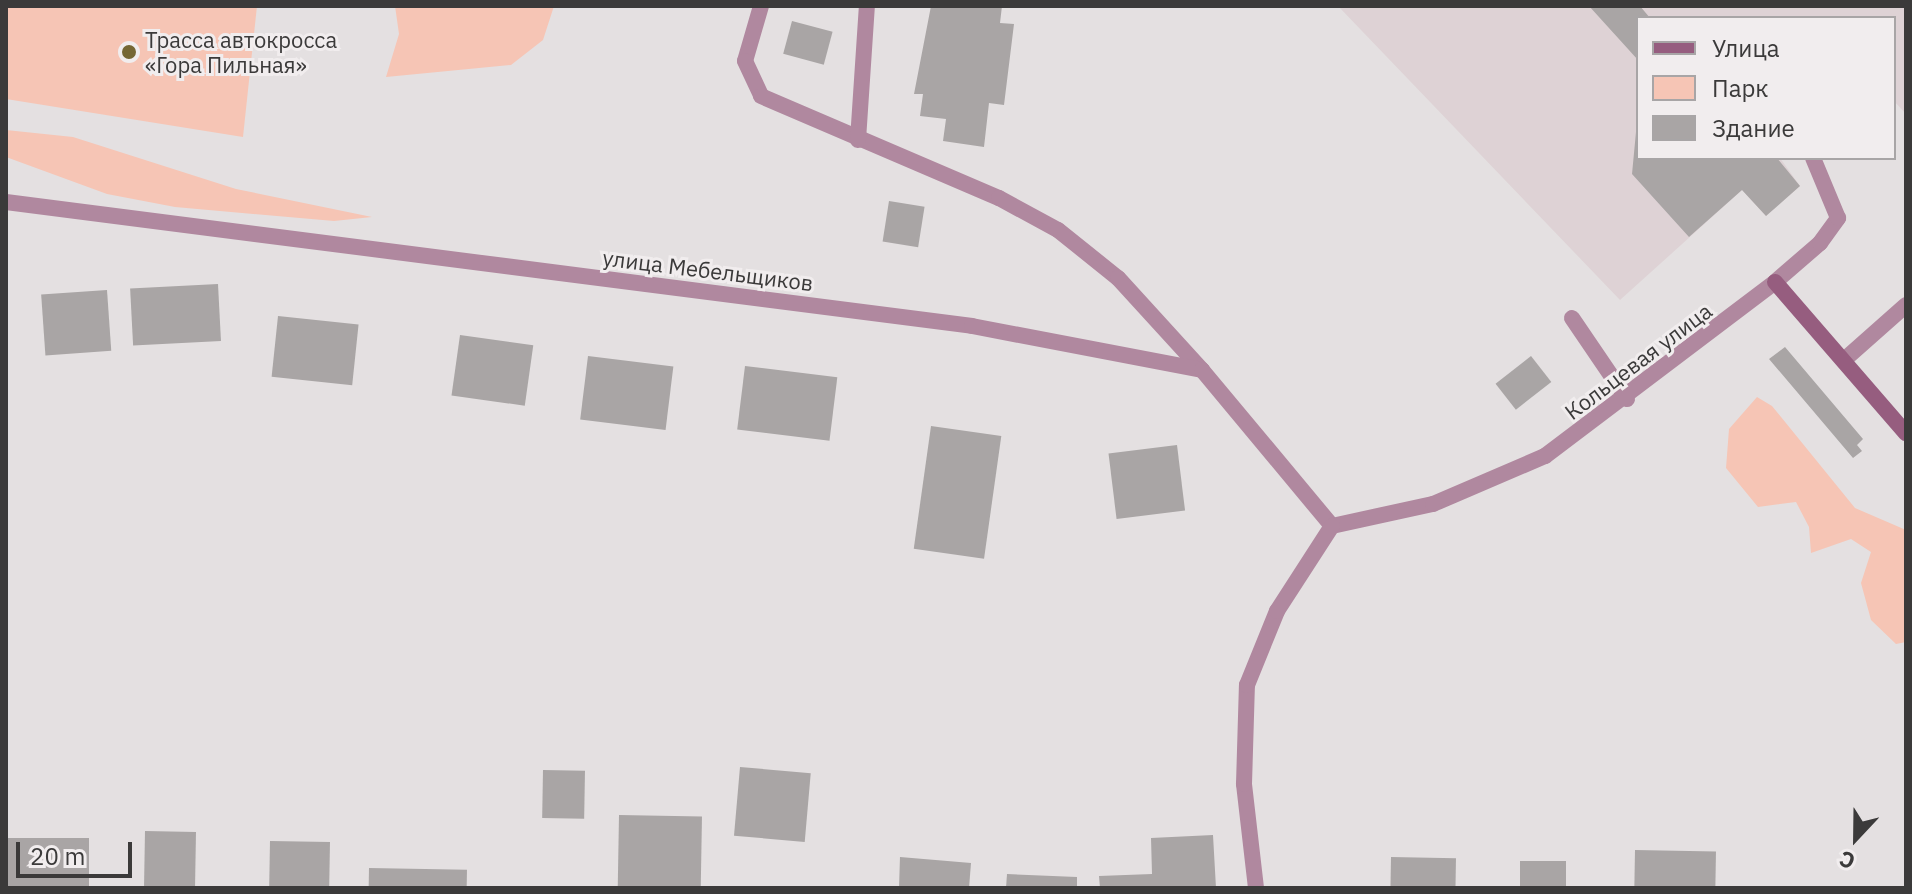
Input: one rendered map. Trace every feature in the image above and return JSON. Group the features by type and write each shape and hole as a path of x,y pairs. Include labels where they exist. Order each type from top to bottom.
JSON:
{"street":[{"path":"761,6 745,61 761,96 999,198 1058,230 1118,278 1202,370 1332,526 1277,611 1247,685 1244,784 1256,888"},
{"path":"858,140 867,6"},
{"name":"Кольцевая улица","path":"1332,526 1433,504 1496,481 1545,456 1627,399 1820,243 1838,218 1814,160"},
{"name":"улица Мебельщиков","path":"6,202 972,326 1202,370"},
{"path":"1775,282 1906,433"},
{"path":"1844,360 1906,305"},
{"path":"1572,318 1627,399"}],"shaded area":[{"path":"1338,6 1906,6 1906,114 1896,103 1896,16 1636,16 1636,160 1781,160 1800,186 1766,216 1742,190 1620,300"}],"green space":[{"name":"Трасса автокросса «Гора Пильная»","path":"6,6 257,6 243,137 6,99"},
{"path":"395,6 554,6 543,40 511,65 386,77 399,34"},
{"path":"6,130 73,137 236,189 372,217 334,221 175,207 107,194 6,157"},
{"path":"1757,397 1772,406 1855,508 1906,530 1906,642 1896,644 1871,620 1861,583 1871,552 1851,539 1811,553 1809,527 1796,502 1758,507 1726,468 1729,429"}],"building":[{"path":"931,6 1002,6 1000,23 1014,24 1004,105 989,103 984,147 943,141 946,119 920,116 923,94 914,94"},
{"path":"1589,6 1640,6 1648,16 1636,16 1636,58"},
{"path":"792,21 833,32 824,65 783,54"},
{"path":"1636,132 1636,160 1779,160 1800,186 1766,216 1742,190 1689,237 1632,174"},
{"path":"889,201 925,207 918,247 883,241"},
{"path":"218,284 221,341 133,346 130,289"},
{"path":"107,290 111,351 45,355 41,295"},
{"path":"278,316 359,324 352,385 272,377"},
{"path":"460,335 533,345 525,406 452,395"},
{"path":"1785,347 1863,439 1857,445 1862,451 1853,458 1769,359"},
{"path":"588,356 673,366 666,430 580,420"},
{"path":"1531,356 1551,382 1516,410 1496,384"},
{"path":"745,366 837,377 830,441 737,430"},
{"path":"931,426 1001,436 984,559 914,549"},
{"path":"1177,445 1185,511 1117,519 1109,453"},
{"path":"740,767 811,773 805,842 734,836"},
{"path":"543,770 585,771 584,819 542,818"},
{"path":"619,815 702,816 701,888 618,888"},
{"path":"145,831 196,832 195,888 144,888"},
{"path":"1213,835 1216,888 1100,888 1099,876 1152,874 1151,838"},
{"path":"6,838 89,838 89,888 6,888"},
{"path":"270,841 330,842 329,888 269,888"},
{"path":"1635,850 1716,851 1715,888 1634,888"},
{"path":"900,857 971,863 969,888 899,888"},
{"path":"1391,857 1456,858 1455,888 1390,888"},
{"path":"1520,861 1566,861 1566,888 1520,888"},
{"path":"369,868 467,870 467,888 369,888"},
{"path":"1007,874 1077,877 1077,888 1006,888"}],"place":[{"name":"Трасса автокросса «Гора Пильная»","path":"129,52"}]}
